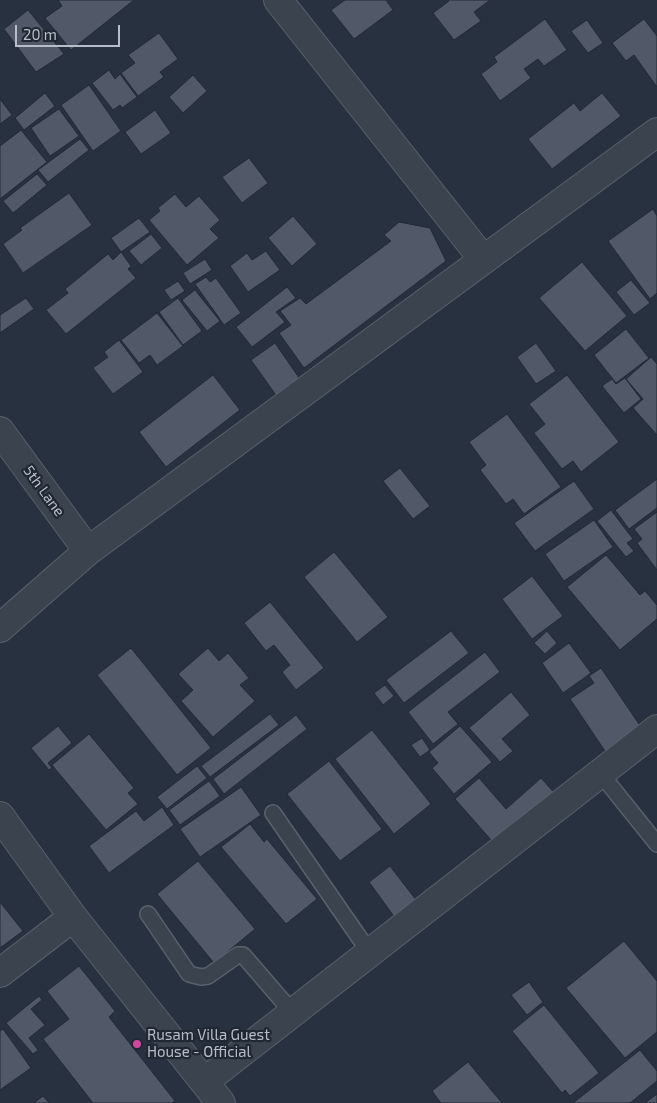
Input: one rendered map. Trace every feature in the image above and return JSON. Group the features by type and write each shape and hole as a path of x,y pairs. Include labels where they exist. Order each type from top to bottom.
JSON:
{"street":[{"path":"278,0 483,259"},
{"path":"0,628 88,551 657,132"},
{"name":"5th Lane","path":"0,431 88,551"},
{"path":"205,1081 657,730"},
{"path":"0,816 73,917 221,1103"},
{"path":"0,973 73,917"}],"lane":[{"path":"601,774 657,844"},
{"path":"274,813 370,953"},
{"path":"148,914 189,974 201,977 208,976 238,955 243,955 293,1013"}],"building":[{"path":"58,0 134,0 71,50 45,18 62,6"},
{"path":"345,0 386,0 393,10 354,39 331,10"},
{"path":"448,0 490,0 474,12 481,21 454,40 433,13"},
{"path":"28,10 64,54 36,72 4,29"},
{"path":"545,19 567,50 544,66 538,59 524,69 531,78 500,101 481,74 497,62 494,57"},
{"path":"644,19 657,36 657,87 634,55 626,61 612,43"},
{"path":"587,20 603,43 588,53 571,31"},
{"path":"159,33 178,59 160,72 164,77 138,96 121,73 135,63 128,55"},
{"path":"109,70 115,79 120,74 137,97 122,108 120,105 113,110 92,83"},
{"path":"193,75 207,91 183,113 169,97"},
{"path":"89,85 121,131 93,151 61,105"},
{"path":"45,93 55,106 24,130 15,118"},
{"path":"602,93 621,116 552,169 528,139 574,103 580,111"},
{"path":"0,99 12,115 0,124"},
{"path":"59,109 79,136 50,156 31,128"},
{"path":"155,110 171,133 141,154 125,132"},
{"path":"21,130 47,162 0,199 0,146"},
{"path":"80,139 89,150 48,182 38,170"},
{"path":"249,158 268,183 242,203 222,177"},
{"path":"37,174 47,185 13,213 3,201"},
{"path":"69,193 92,225 23,273 3,244 22,230 20,228"},
{"path":"175,194 186,207 199,196 220,220 210,229 219,238 187,265 149,220 160,211 158,208"},
{"path":"653,209 657,216 657,293 650,299 608,241"},
{"path":"293,216 317,244 292,266 268,238"},
{"path":"139,218 150,232 121,252 111,238"},
{"path":"399,222 430,228 446,261 304,368 279,333 291,325 280,311 300,298 306,304 391,241 384,235"},
{"path":"151,234 162,248 141,265 129,251"},
{"path":"266,251 280,270 248,292 230,266 247,253 252,260"},
{"path":"121,252 131,266 128,269 136,278 66,334 46,310 68,293 65,289 108,254 113,260"},
{"path":"205,259 212,270 190,284 183,273"},
{"path":"582,262 627,316 585,351 539,298"},
{"path":"206,277 210,282 216,278 241,313 224,325 195,284"},
{"path":"631,280 650,303 634,315 616,292"},
{"path":"178,281 185,291 171,300 164,290"},
{"path":"287,287 296,298 276,312 285,322 252,347 236,327"},
{"path":"195,290 220,321 207,331 182,300"},
{"path":"26,298 34,309 0,333 0,315"},
{"path":"178,298 202,331 183,345 159,312"},
{"path":"157,313 183,346 157,365 150,355 139,363 121,340"},
{"path":"626,329 649,358 616,383 594,355"},
{"path":"119,340 143,372 113,394 93,368 108,357 104,352"},
{"path":"275,343 302,382 278,398 251,360"},
{"path":"536,343 556,371 536,384 517,357"},
{"path":"651,357 657,364 657,435 633,408 643,399 626,379"},
{"path":"213,375 240,410 166,467 139,432"},
{"path":"567,375 619,442 581,472 573,461 562,469 534,433 545,424 529,404"},
{"path":"625,378 641,399 624,413 602,386 612,379 616,384"},
{"path":"507,414 561,487 524,514 513,499 506,504 480,470 486,465 469,442"},
{"path":"400,468 430,506 413,519 383,481"},
{"path":"657,479 657,508 629,529 615,510"},
{"path":"574,481 594,509 535,551 514,523"},
{"path":"611,510 633,539 627,543 634,551 626,557 597,521"},
{"path":"657,512 657,570 637,543 642,539 634,529"},
{"path":"594,520 613,547 564,581 545,554"},
{"path":"334,552 388,617 357,642 304,577"},
{"path":"606,555 640,595 645,591 657,605 657,619 620,650 567,587"},
{"path":"532,576 563,616 532,639 502,599"},
{"path":"270,602 324,668 296,690 282,672 290,665 274,645 266,651 244,623"},
{"path":"451,631 469,653 404,703 386,680"},
{"path":"547,631 557,643 545,654 534,643"},
{"path":"569,643 591,673 563,693 542,663"},
{"path":"131,648 211,748 177,775 97,675"},
{"path":"208,648 219,661 228,653 249,678 240,685 255,701 213,737 181,701 193,690 178,674"},
{"path":"485,652 500,672 448,712 458,724 433,744 408,712"},
{"path":"601,668 643,730 607,754 570,699 594,683 589,676"},
{"path":"385,685 394,696 383,705 374,693"},
{"path":"511,692 530,715 502,739 513,751 500,762 469,728"},
{"path":"270,714 279,725 210,777 201,766"},
{"path":"296,715 307,729 224,794 213,779"},
{"path":"58,726 72,743 48,763 52,768 49,770 31,748"},
{"path":"460,726 492,762 454,794 432,768 438,763 429,752"},
{"path":"372,730 431,804 394,834 335,759"},
{"path":"89,734 134,788 128,793 138,804 106,830 52,765"},
{"path":"422,738 430,750 420,757 411,745"},
{"path":"329,761 382,829 340,861 287,794"},
{"path":"197,766 207,778 167,809 157,797"},
{"path":"479,778 506,809 541,778 559,798 499,849 455,799"},
{"path":"209,781 220,796 180,825 169,810"},
{"path":"241,787 261,815 200,857 180,829"},
{"path":"162,807 174,825 109,873 89,846 136,811 144,821"},
{"path":"250,824 264,842 267,839 317,899 286,924 221,847"},
{"path":"198,861 255,929 214,963 157,894"},
{"path":"390,866 420,905 398,922 369,882"},
{"path":"0,902 23,931 0,948"},
{"path":"624,941 657,981 657,1032 625,1058 566,988"},
{"path":"79,966 115,1011 109,1017 175,1101 172,1103 93,1103 43,1039 69,1019 47,991"},
{"path":"529,982 543,1002 527,1015 511,995"},
{"path":"39,996 42,1000 31,1009 45,1025 29,1038 38,1050 33,1054 6,1023"},
{"path":"544,1005 599,1073 570,1096 565,1090 562,1093 512,1031"},
{"path":"3,1029 31,1068 0,1090 0,1031"},
{"path":"640,1050 657,1071 657,1081 630,1103 573,1103"},
{"path":"468,1062 502,1103 441,1103 432,1091"},
{"path":"657,1094 657,1103 645,1103"},
{"path":"43,1096 49,1103 34,1103"}],"place":[{"name":"Rusam Villa Guest House - Official","path":"137,1044"}]}
